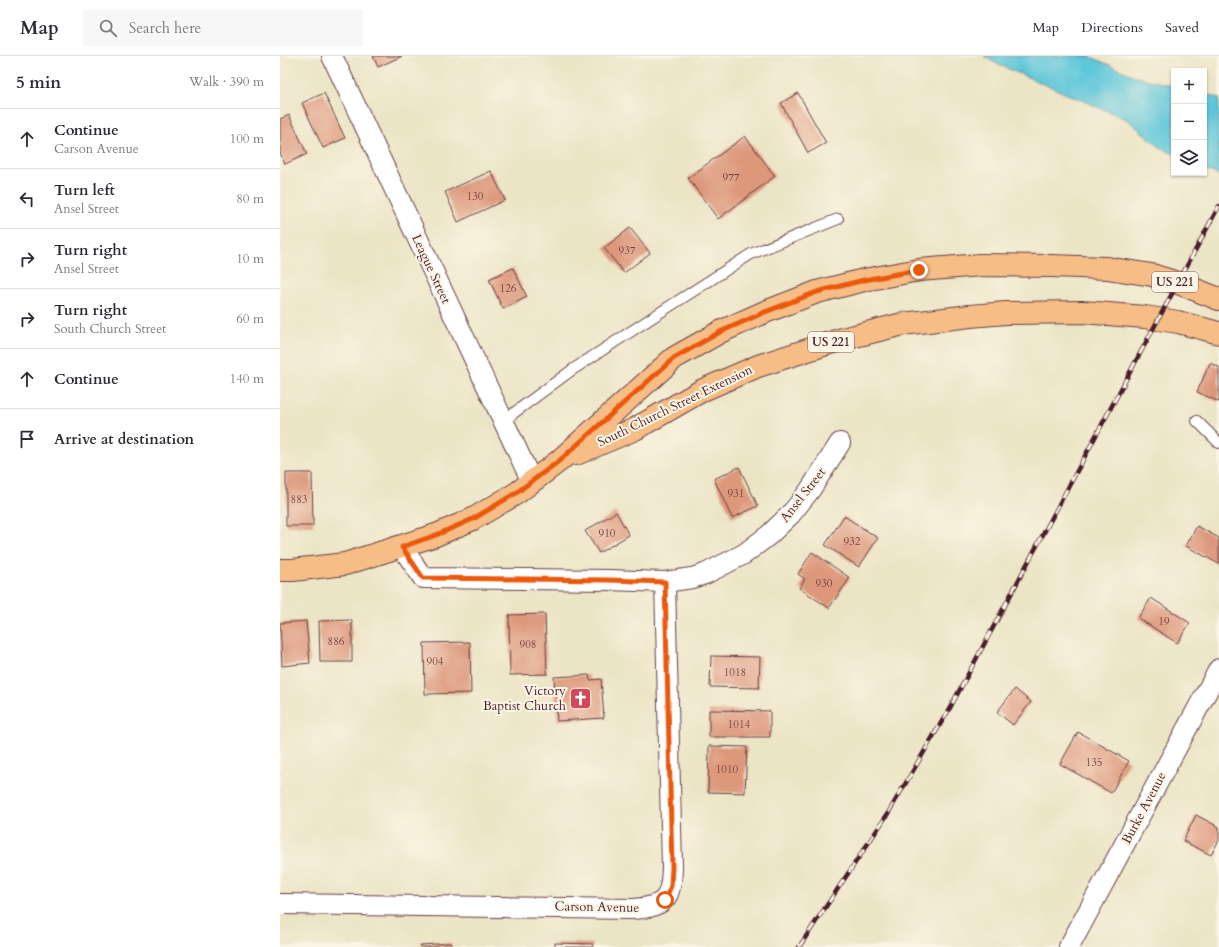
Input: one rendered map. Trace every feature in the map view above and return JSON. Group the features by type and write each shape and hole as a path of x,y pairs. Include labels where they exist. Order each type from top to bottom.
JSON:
{"main road":[{"name":"South Church Street Extension","path":"559,461 674,358 720,332 765,312 817,292 864,280 919,270 981,265 1100,268 1152,275 1181,284 1219,299"},
{"name":"South Church Street Extension","path":"559,461 635,429 703,390 758,366 839,340 903,324 1006,313 1083,312 1145,317 1178,322 1219,333"},
{"name":"US 221","path":"280,570 345,564 436,535 473,519 516,493 559,461"}],"street":[{"name":"League Street","path":"332,56 532,482"},
{"name":"Ansel Street","path":"402,547 423,578 665,582 692,578 705,574 744,554 769,535 791,514 810,490 840,443"},
{"name":"Carson Avenue","path":"280,904 634,908 651,907 665,900 671,886 672,867 665,582"},
{"name":"Burke Avenue","path":"1069,947 1219,669"}],"lane":[{"path":"503,421 572,370 751,254 838,219"},
{"path":"1198,421 1219,443"}],"water":[{"path":"984,56 1089,56 1137,77 1171,85 1171,153 1161,148 1128,120 997,64"},
{"path":"1207,95 1219,98 1219,175 1207,170"}],"building":[{"path":"373,56 402,56 378,67"},
{"path":"324,93 345,138 323,148 302,103"},
{"path":"798,93 826,143 808,153 781,103"},
{"path":"289,115 307,154 285,164 280,153 280,119"},
{"path":"745,136 775,176 718,219 688,178"},
{"path":"491,171 505,200 458,222 445,192"},
{"path":"630,228 650,253 624,273 604,248"},
{"path":"513,268 527,297 503,309 489,279"},
{"path":"1210,363 1219,367 1219,402 1197,392"},
{"path":"739,467 758,506 732,518 714,479"},
{"path":"286,473 312,473 313,526 286,526"},
{"path":"616,512 629,535 599,553 585,531"},
{"path":"844,516 878,538 859,567 825,545"},
{"path":"1197,526 1219,538 1219,564 1186,546"},
{"path":"812,552 850,578 829,608 799,588 805,579 798,574"},
{"path":"1151,598 1190,623 1177,643 1138,618"},
{"path":"545,614 547,674 510,675 509,615"},
{"path":"352,620 352,662 320,662 319,621"},
{"path":"306,621 310,663 282,666 280,623"},
{"path":"470,642 471,693 425,694 424,643"},
{"path":"711,656 760,657 759,688 710,687"},
{"path":"589,675 590,680 601,679 604,718 557,721 554,677"},
{"path":"1015,689 1031,702 1013,725 997,712"},
{"path":"709,710 770,711 770,737 709,737"},
{"path":"1078,732 1129,761 1111,793 1060,764"},
{"path":"709,746 747,747 745,793 708,792"},
{"path":"1196,815 1219,827 1219,840 1211,855 1183,841"},
{"path":"451,943 451,947 421,947 420,945"},
{"path":"555,943 593,944 593,947 555,947"}],"railway":[{"path":"799,947 887,815 951,706 1219,206"}],"place":[{"name":"Victory Baptist Church","path":"581,698"}],"route":[{"path":"665,900 671,886 672,867 665,582 423,578 402,547 436,535 473,519 516,493 559,461 674,358 720,332 765,312 817,292 864,280 919,270"}]}
